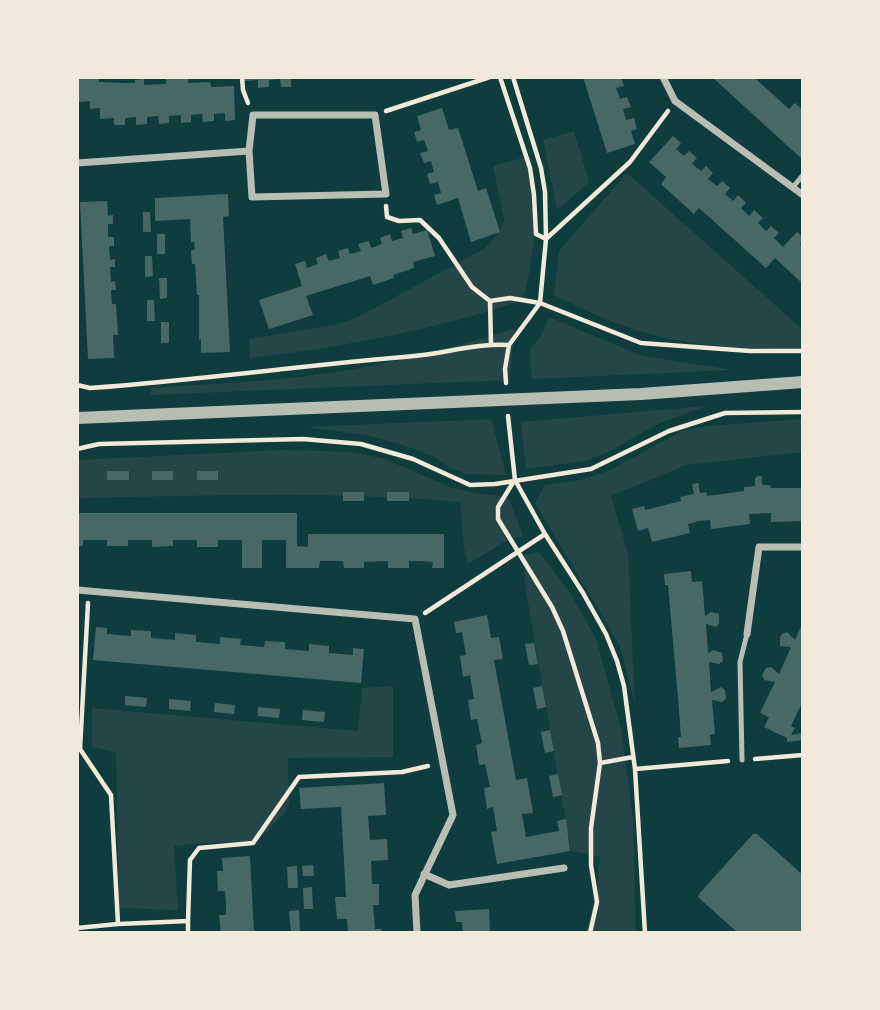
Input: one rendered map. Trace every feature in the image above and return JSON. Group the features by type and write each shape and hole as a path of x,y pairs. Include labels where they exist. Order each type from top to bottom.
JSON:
{"street":[{"path":"663,77 676,102 803,195"},
{"path":"253,115 375,115 386,194 252,197 249,151 253,115"},
{"path":"77,163 249,151"},
{"path":"77,418 641,394 803,382"},
{"path":"747,634 759,547 803,547"},
{"path":"77,590 415,619 453,815 415,895 417,933"},
{"path":"424,874 449,885 564,868"}],"lane":[{"path":"793,187 803,174"},
{"path":"742,760 740,662 747,634"}],"path":[{"path":"242,77 243,90 253,115"},
{"path":"375,115 490,77"},
{"path":"500,77 530,169 536,234 546,239"},
{"path":"507,397 505,369 509,345 540,303 546,239 545,192 541,168 513,77"},
{"path":"546,239 630,162 676,102"},
{"path":"386,194 387,217 399,221 420,220 439,238 472,287 490,301 510,298 540,303 641,344 750,351 803,351"},
{"path":"490,301 491,344"},
{"path":"77,385 90,388 181,382 447,353 491,344 509,345"},
{"path":"508,410 515,480 607,634 624,686 635,769 645,933"},
{"path":"77,449 99,444 303,439 361,444 413,459 470,485 495,484 590,468 668,431 725,413 803,412"},
{"path":"515,480 498,507 498,519 552,607 563,631 592,722 600,763 591,828 591,865 597,902 590,933"},
{"path":"415,619 545,534"},
{"path":"89,591 79,742 80,749 111,795 118,924"},
{"path":"635,769 803,755"},
{"path":"600,763 633,757"},
{"path":"188,933 190,860 200,848 253,843 299,777 402,772 443,763"},
{"path":"77,928 188,920"}],"shaded area":[{"path":"574,131 589,182 557,210 543,140"},
{"path":"530,156 535,191 535,228 531,265 523,300 490,311 388,336 250,358 249,339 335,325 358,317 484,249 500,231 504,220 493,166"},
{"path":"627,173 803,330 803,349 736,347 670,339 618,324 554,295 559,251"},
{"path":"549,317 639,355 732,370 532,379 530,349 541,336"},
{"path":"515,328 509,380 150,395 151,388 290,378 376,365 460,345"},
{"path":"706,406 658,424 608,452 585,461 526,469 521,422"},
{"path":"491,419 506,475 467,474 450,468 433,456 399,444 366,435 306,427"},
{"path":"803,419 803,452 686,465 611,496 628,554 635,704 620,646 535,503 545,485 580,480 608,471 682,431 706,426"},
{"path":"283,450 352,452 385,459 450,487 503,496 510,501 523,536 506,541 468,564 460,502 316,495 77,498 77,460"},
{"path":"539,552 569,591 596,639 621,729 633,818 636,933 586,933 596,896 600,857 571,851 525,585 523,556"},
{"path":"393,686 393,757 288,758 289,804 284,814 256,842 174,846 178,910 119,908 116,752 92,747 92,708 358,731 362,688"}],"building":[{"path":"77,77 99,77 99,82 122,83 135,83 135,80 144,79 144,85 166,84 166,79 188,78 188,83 210,82 211,87 234,86 235,120 225,121 225,113 214,114 214,121 203,122 202,114 191,115 191,122 181,123 181,115 169,116 169,123 159,124 158,116 147,117 147,124 136,125 136,117 125,118 125,125 114,125 114,118 100,119 100,108 90,109 90,101 77,102"},
{"path":"244,77 291,77 291,87 281,87 280,79 269,80 269,87 258,88 258,80 244,81"},
{"path":"583,77 621,77 624,86 616,88 620,99 627,97 631,107 623,109 626,120 634,118 637,129 631,131 635,144 607,153"},
{"path":"712,77 758,77 756,79 789,109 795,103 803,110 803,160"},
{"path":"442,108 449,130 458,128 478,191 486,188 500,232 471,242 458,198 437,205 434,195 441,193 438,182 430,184 427,174 434,172 431,161 424,163 420,153 428,151 424,140 417,142 414,132 421,130 417,116"},
{"path":"673,136 681,143 676,149 684,156 689,151 697,158 692,164 701,171 706,166 713,173 708,179 717,186 722,181 730,188 725,194 733,201 738,195 746,203 741,208 749,216 754,210 763,218 758,223 766,231 771,226 779,233 774,238 783,247 797,232 803,237 800,244 803,247 803,284 775,258 766,268 699,208 694,214 661,184 666,177 649,162"},
{"path":"228,194 229,216 223,217 230,352 201,353 199,295 195,264 192,264 191,250 195,250 194,242 191,242 190,219 155,221 155,198"},
{"path":"107,201 108,216 113,215 113,224 108,224 108,237 114,237 114,246 109,246 110,260 115,259 115,267 110,267 111,282 115,281 116,290 111,290 112,304 116,304 118,335 113,335 114,358 88,359 80,202"},
{"path":"143,212 150,212 151,232 143,232"},
{"path":"411,228 413,234 427,230 435,256 413,262 414,268 373,285 370,276 306,296 313,315 269,329 259,300 302,286 295,264 305,261 307,268 318,264 316,258 326,254 329,261 340,258 338,251 348,248 350,254 361,251 358,244 369,241 371,248 382,244 380,238 390,234 392,241 403,238 401,231"},
{"path":"157,234 165,234 165,254 157,254"},
{"path":"145,256 152,256 153,276 145,277"},
{"path":"159,278 167,278 167,298 160,299"},
{"path":"147,300 154,300 155,321 147,321"},
{"path":"161,322 169,322 169,343 161,343"},
{"path":"107,471 129,471 129,480 107,480"},
{"path":"152,471 173,471 173,480 152,480"},
{"path":"197,471 218,471 218,480 197,480"},
{"path":"762,476 762,485 770,485 771,488 803,488 803,521 771,522 771,513 749,514 750,524 711,529 710,520 699,521 688,524 690,533 652,542 648,528 638,531 632,509 644,506 645,510 681,501 680,497 694,494 692,484 698,483 700,493 706,492 707,496 744,491 744,487 755,486 755,478"},
{"path":"343,492 364,492 364,501 343,501"},
{"path":"387,492 409,492 409,501 387,501"},
{"path":"77,513 297,513 297,546 308,547 308,534 444,534 444,568 432,568 433,562 421,561 409,561 409,568 388,568 388,561 364,562 364,568 344,568 343,561 320,561 319,568 286,568 286,540 262,540 262,568 242,568 242,540 218,540 218,547 197,547 197,540 173,540 173,546 152,547 152,540 128,540 128,546 107,546 107,540 83,540 83,546 77,546"},
{"path":"691,571 692,582 702,581 705,616 711,612 719,614 716,627 706,624 708,653 714,650 722,653 723,661 719,664 709,662 711,692 721,687 725,690 726,699 722,702 712,700 715,734 710,735 711,745 679,748 678,737 681,737 678,698 668,585 665,585 664,574"},
{"path":"487,615 491,638 499,637 503,659 494,660 516,780 527,778 533,813 522,814 526,837 559,831 557,821 566,819 570,851 497,864 491,832 497,831 493,807 487,809 484,788 490,787 485,764 479,765 476,745 482,743 477,719 471,720 468,700 474,699 470,675 463,677 460,656 466,655 462,632 456,633 454,622"},
{"path":"803,622 803,701 791,726 795,728 791,735 803,733 803,740 787,742 787,738 764,727 769,717 760,713 775,682 764,680 762,675 766,668 771,667 779,674 791,647 780,646 780,637 787,632 795,640"},
{"path":"96,627 107,628 107,634 131,636 131,630 151,631 151,638 175,640 175,633 196,635 196,642 220,644 220,637 241,639 240,645 264,647 265,641 285,642 285,649 309,651 309,644 329,646 329,653 353,655 353,648 364,649 361,683 93,660"},
{"path":"534,643 538,664 529,665 525,644"},
{"path":"542,686 546,707 537,709 533,688"},
{"path":"125,696 147,698 146,707 125,705"},
{"path":"169,699 191,701 190,711 169,709"},
{"path":"215,703 235,705 234,714 214,712"},
{"path":"258,707 280,709 279,718 258,716"},
{"path":"303,710 325,712 324,722 302,720"},
{"path":"550,730 554,751 545,753 541,732"},
{"path":"558,774 562,795 553,797 549,776"},
{"path":"384,783 386,815 368,816 370,840 387,839 388,860 371,861 372,884 379,884 379,905 373,905 375,929 381,929 381,933 348,933 347,919 337,919 335,897 346,897 341,807 301,809 299,788"},
{"path":"753,834 757,834 803,875 803,933 738,933 698,897"},
{"path":"250,856 254,933 221,933 219,915 226,915 226,903 225,891 218,891 217,871 223,871 222,858"},
{"path":"313,865 314,876 303,876 302,866"},
{"path":"297,866 298,888 288,888 287,867"},
{"path":"312,887 313,909 304,909 303,888"},
{"path":"489,909 490,933 463,933 462,922 456,922 455,911"},
{"path":"299,910 300,932 291,932 289,911"}]}
